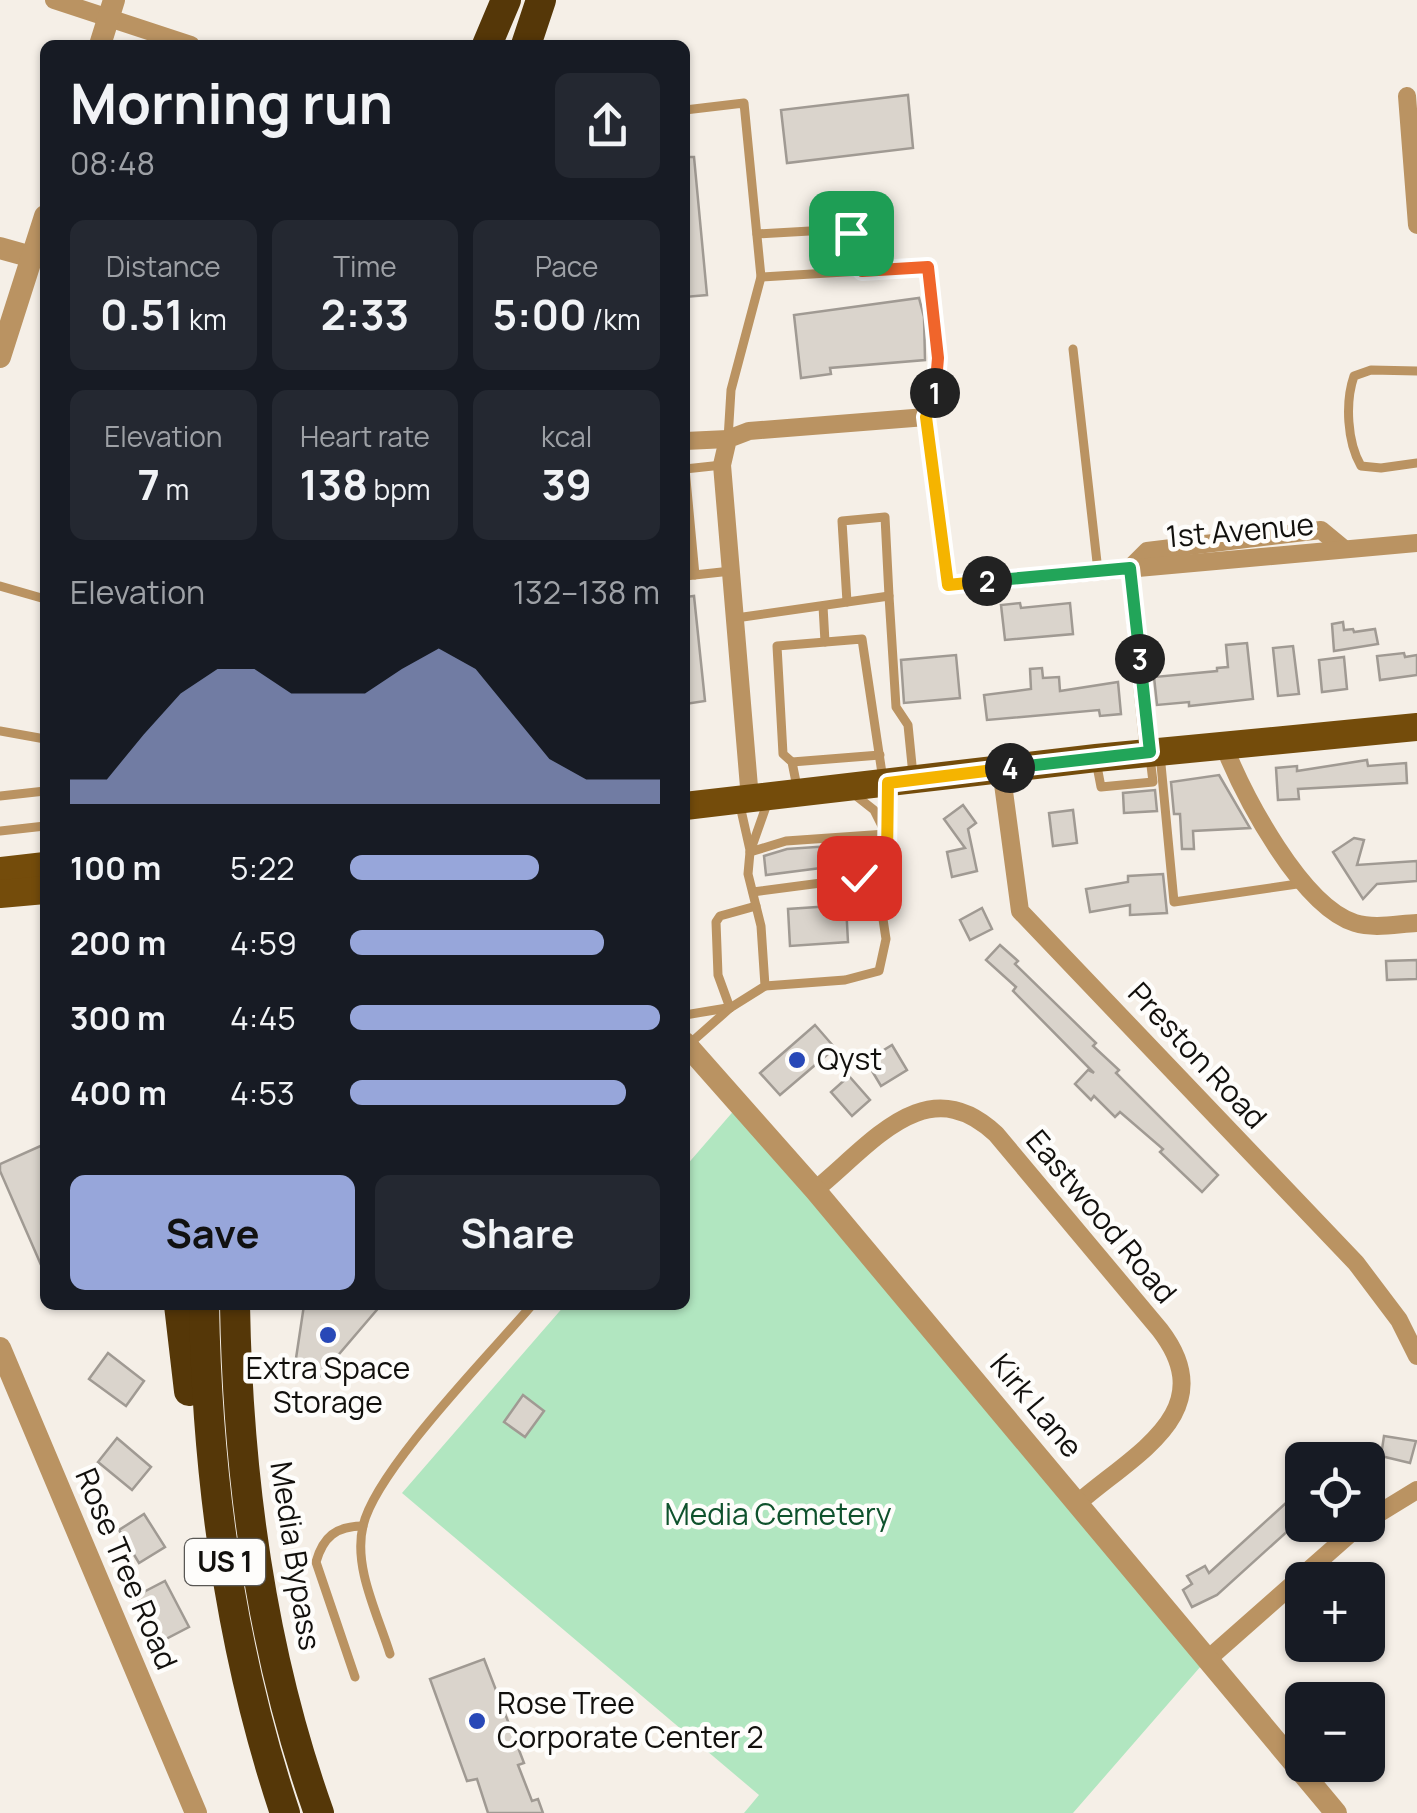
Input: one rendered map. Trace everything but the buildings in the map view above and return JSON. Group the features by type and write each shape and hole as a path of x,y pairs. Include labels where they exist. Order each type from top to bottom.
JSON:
{"highway":[{"path":"492,40 507,0"},
{"path":"530,40 542,0"},
{"path":"180,1310 194,1422 228,1581"},
{"name":"US 1","path":"204,1310 210,1446 228,1581 252,1696 285,1813"},
{"name":"Media Bypass","path":"235,1310 244,1462 270,1632 296,1742 319,1813"},
{"path":"244,1462 251,1310"}],"main road":[{"path":"690,805 1096,758 1417,727"},
{"path":"0,871 40,867"},
{"path":"0,894 40,890"}],"street":[{"path":"54,0 111,10 180,40"},
{"path":"102,40 111,10"},
{"path":"1407,96 1417,225"},
{"path":"0,357 40,232"},
{"path":"0,248 32,257"},
{"path":"690,441 728,439 749,431 918,417"},
{"name":"1st Avenue","path":"918,417 948,585 1417,542"},
{"path":"728,439 722,465 753,799"},
{"path":"1130,568 1155,752"},
{"path":"1224,746 1260,819 1305,883 1340,917 1359,925 1417,923"},
{"name":"Preston Road","path":"1001,769 1020,911 1356,1264 1399,1320 1417,1356"},
{"name":"Kirk Lane","path":"690,1049 815,1190 1336,1813"},
{"name":"Eastwood Road","path":"815,1190 919,1110 942,1106 962,1109 996,1134 1160,1330 1176,1351 1184,1378 1180,1406 1164,1431 1078,1504"},
{"name":"Rose Tree Road","path":"0,1348 196,1813"},
{"path":"1385,1510 1417,1490"},
{"path":"1208,1659 1341,1542"}],"lane":[{"path":"690,109 744,103 761,278 731,390 728,439"},
{"path":"757,234 845,230 861,248 862,271"},
{"path":"761,278 928,267 938,358 935,395 918,417"},
{"path":"1073,349 1098,571"},
{"path":"1417,370 1371,370 1354,376 1349,391 1355,456 1361,466 1417,464"},
{"path":"690,468 722,465"},
{"path":"690,1042 730,1008 765,986 845,980 878,971 886,939 878,886 887,856 886,834 908,725 896,707 885,518 842,521 847,602"},
{"path":"690,576 732,571"},
{"path":"0,586 40,598"},
{"path":"736,618 889,596"},
{"path":"823,606 826,642"},
{"path":"798,793 792,762 783,754 777,646 862,639 880,754 895,782"},
{"path":"0,731 40,738"},
{"path":"1155,752 1174,902 1305,883"},
{"path":"792,762 880,754"},
{"path":"844,788 874,810 886,834"},
{"path":"0,796 14,800 39,796"},
{"path":"750,852 753,799"},
{"path":"753,799 748,874 756,906 765,986"},
{"path":"0,830 40,824"},
{"path":"750,852 786,841 886,834"},
{"path":"753,892 859,878 878,886"},
{"path":"730,1008 718,975 716,922 720,916 756,906"},
{"path":"690,1014 730,1008"},
{"path":"390,1654 364,1574 362,1526 381,1482 528,1310"},
{"path":"355,1677 316,1562 321,1546 331,1534 347,1526 362,1526"}],"green space":[{"name":"Media Cemetery","path":"737,1107 1201,1666 1073,1813 744,1813 759,1795 402,1493 561,1310 690,1310 690,1161"}],"place":[{"name":"Qyst","path":"797,1060"},
{"name":"Extra Space Storage","path":"328,1335"},
{"name":"Rose Tree Corporate Center 2","path":"477,1721"}],"route":[{"path":"851,233 861,248 862,271 928,267 938,358 935,395 926,417 948,585 1130,568 1150,752 888,783 884,872 878,886 859,878"}]}
